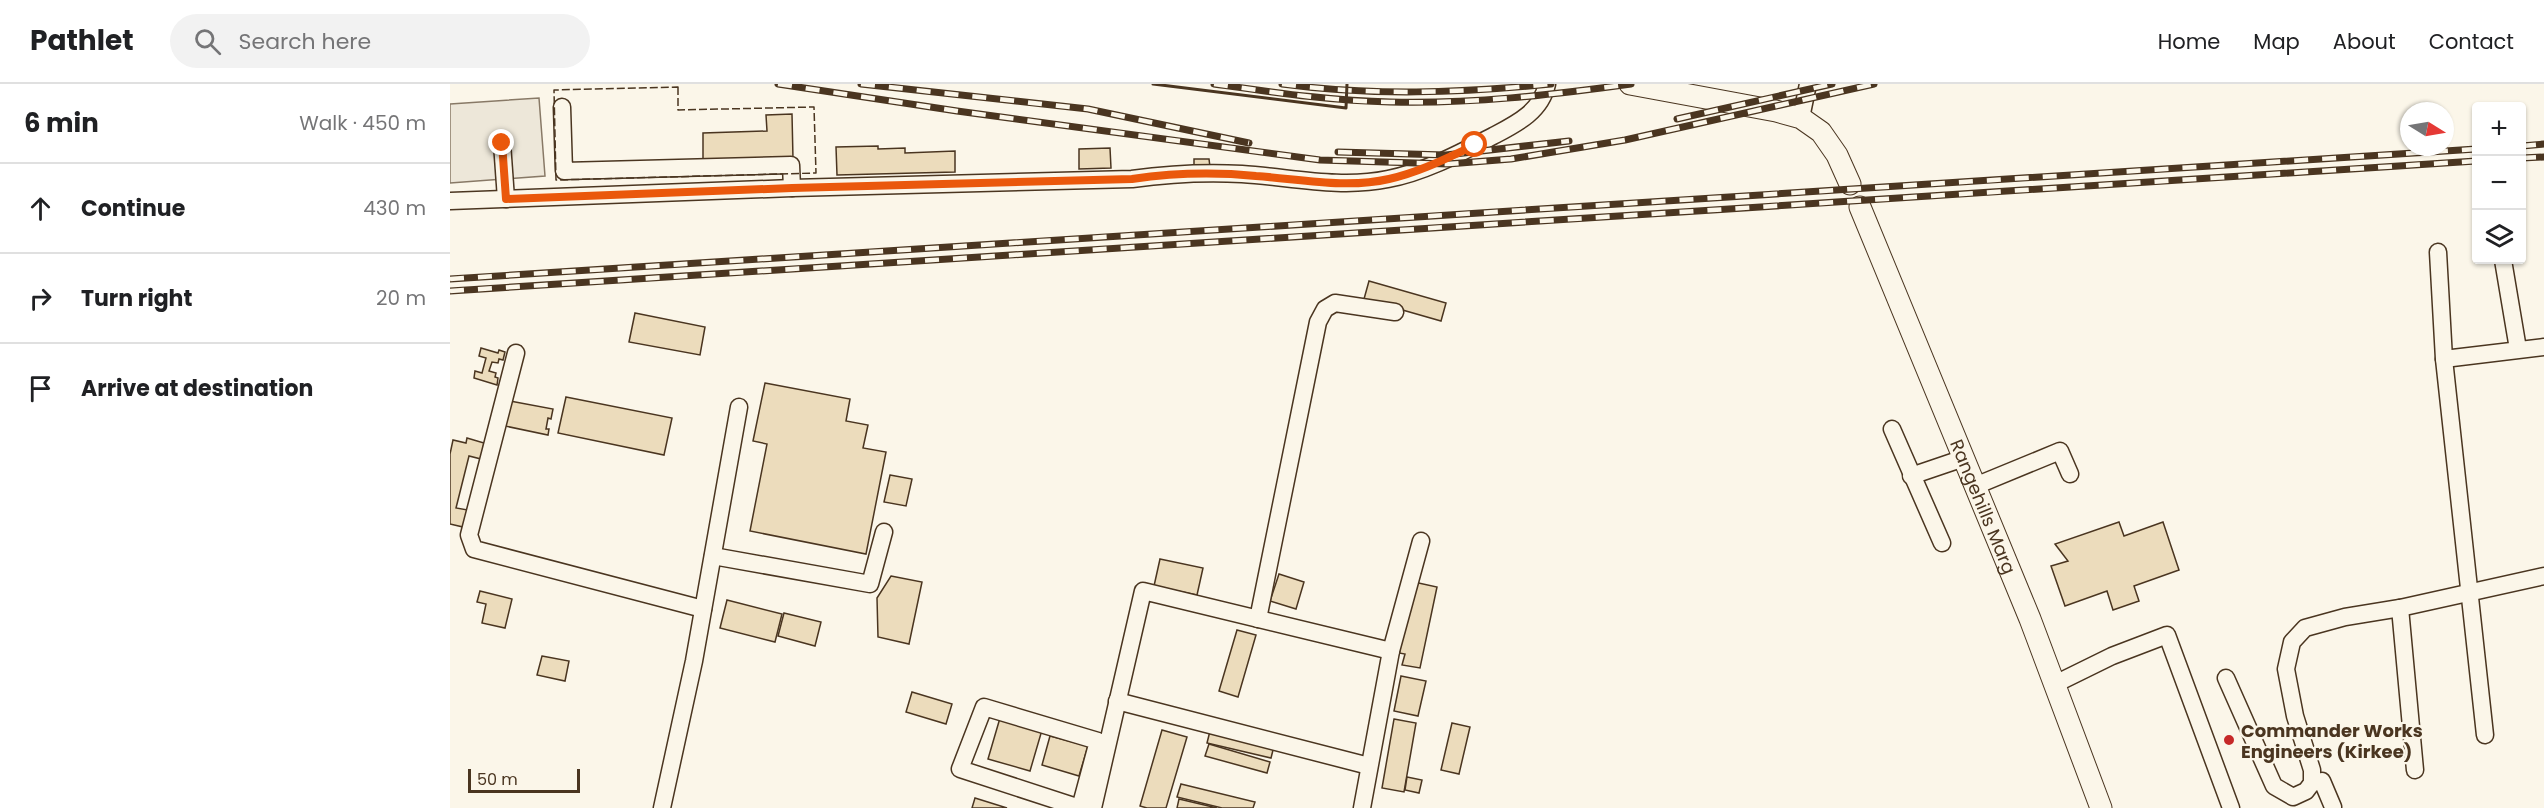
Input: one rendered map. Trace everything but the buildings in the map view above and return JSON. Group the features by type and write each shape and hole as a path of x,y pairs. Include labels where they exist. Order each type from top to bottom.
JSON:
{"main road":[{"path":"1630,84 1679,88 1801,118 1821,132 1838,155 1850,184"},
{"name":"Rangehills Marg","path":"1860,207 2055,684 2101,808"}],"street":[{"path":"450,201 792,188 1132,179 1162,174 1240,174 1356,183 1388,179 1423,169 1519,122 1538,105 1547,84"},
{"path":"1801,118 1809,84"},
{"path":"561,107 564,171 791,165 792,188"},
{"path":"502,143 506,199"},
{"path":"2438,252 2444,359 2485,735"},
{"path":"2504,264 2518,349"},
{"path":"1258,619 1318,322 1325,309 1335,303 1395,312"},
{"path":"2444,359 2544,346"},
{"path":"516,353 469,535 474,549 703,609"},
{"path":"662,808 703,609 739,407"},
{"path":"1892,429 1942,543"},
{"path":"1975,486 2060,451 2070,474"},
{"path":"1911,476 1964,458"},
{"path":"713,556 870,584 884,532"},
{"path":"1362,808 1391,651 1421,541"},
{"path":"2226,678 2274,786 2294,797 2306,791 2312,783 2312,771 2295,716 2286,669 2292,642 2305,628 2345,617 2400,608 2544,576"},
{"path":"1103,742 984,707 960,769 1080,808 1103,742 1117,701 1143,591 1391,651"},
{"path":"2400,608 2415,770"},
{"path":"2055,684 2112,656 2167,635 2230,808"},
{"path":"1117,701 1369,766"},
{"path":"1093,808 1103,742"},
{"path":"2312,783 2322,781 2333,807"}],"shaded area":[{"path":"539,98 545,176 450,183 450,104"}],"railway":[{"path":"778,84 957,111 1320,160 1448,164 1511,159 1625,140 1874,84"},
{"path":"861,84 1088,109 1249,143"},
{"path":"1214,84 1324,98 1420,102 1511,98 1631,84"},
{"path":"1282,84 1383,92 1551,84"},
{"path":"1677,119 1832,84"},
{"path":"1338,152 1446,155 1569,141"},
{"path":"2526,146 2544,144"},
{"path":"450,279 2472,149"},
{"path":"2526,158 2544,157"},
{"path":"450,291 2472,161"}],"fence":[{"path":"678,87 678,110 814,107 816,173 556,180 554,90 678,87"}],"wall":[{"path":"1153,84 1346,108 1347,84"}],"place":[{"name":"Commander Works Engineers (Kirkee)","path":"2229,740"}],"route":[{"path":"502,143 506,199 792,188 1132,179 1162,174 1240,174 1356,183 1388,179 1423,169 1475,145"}]}
